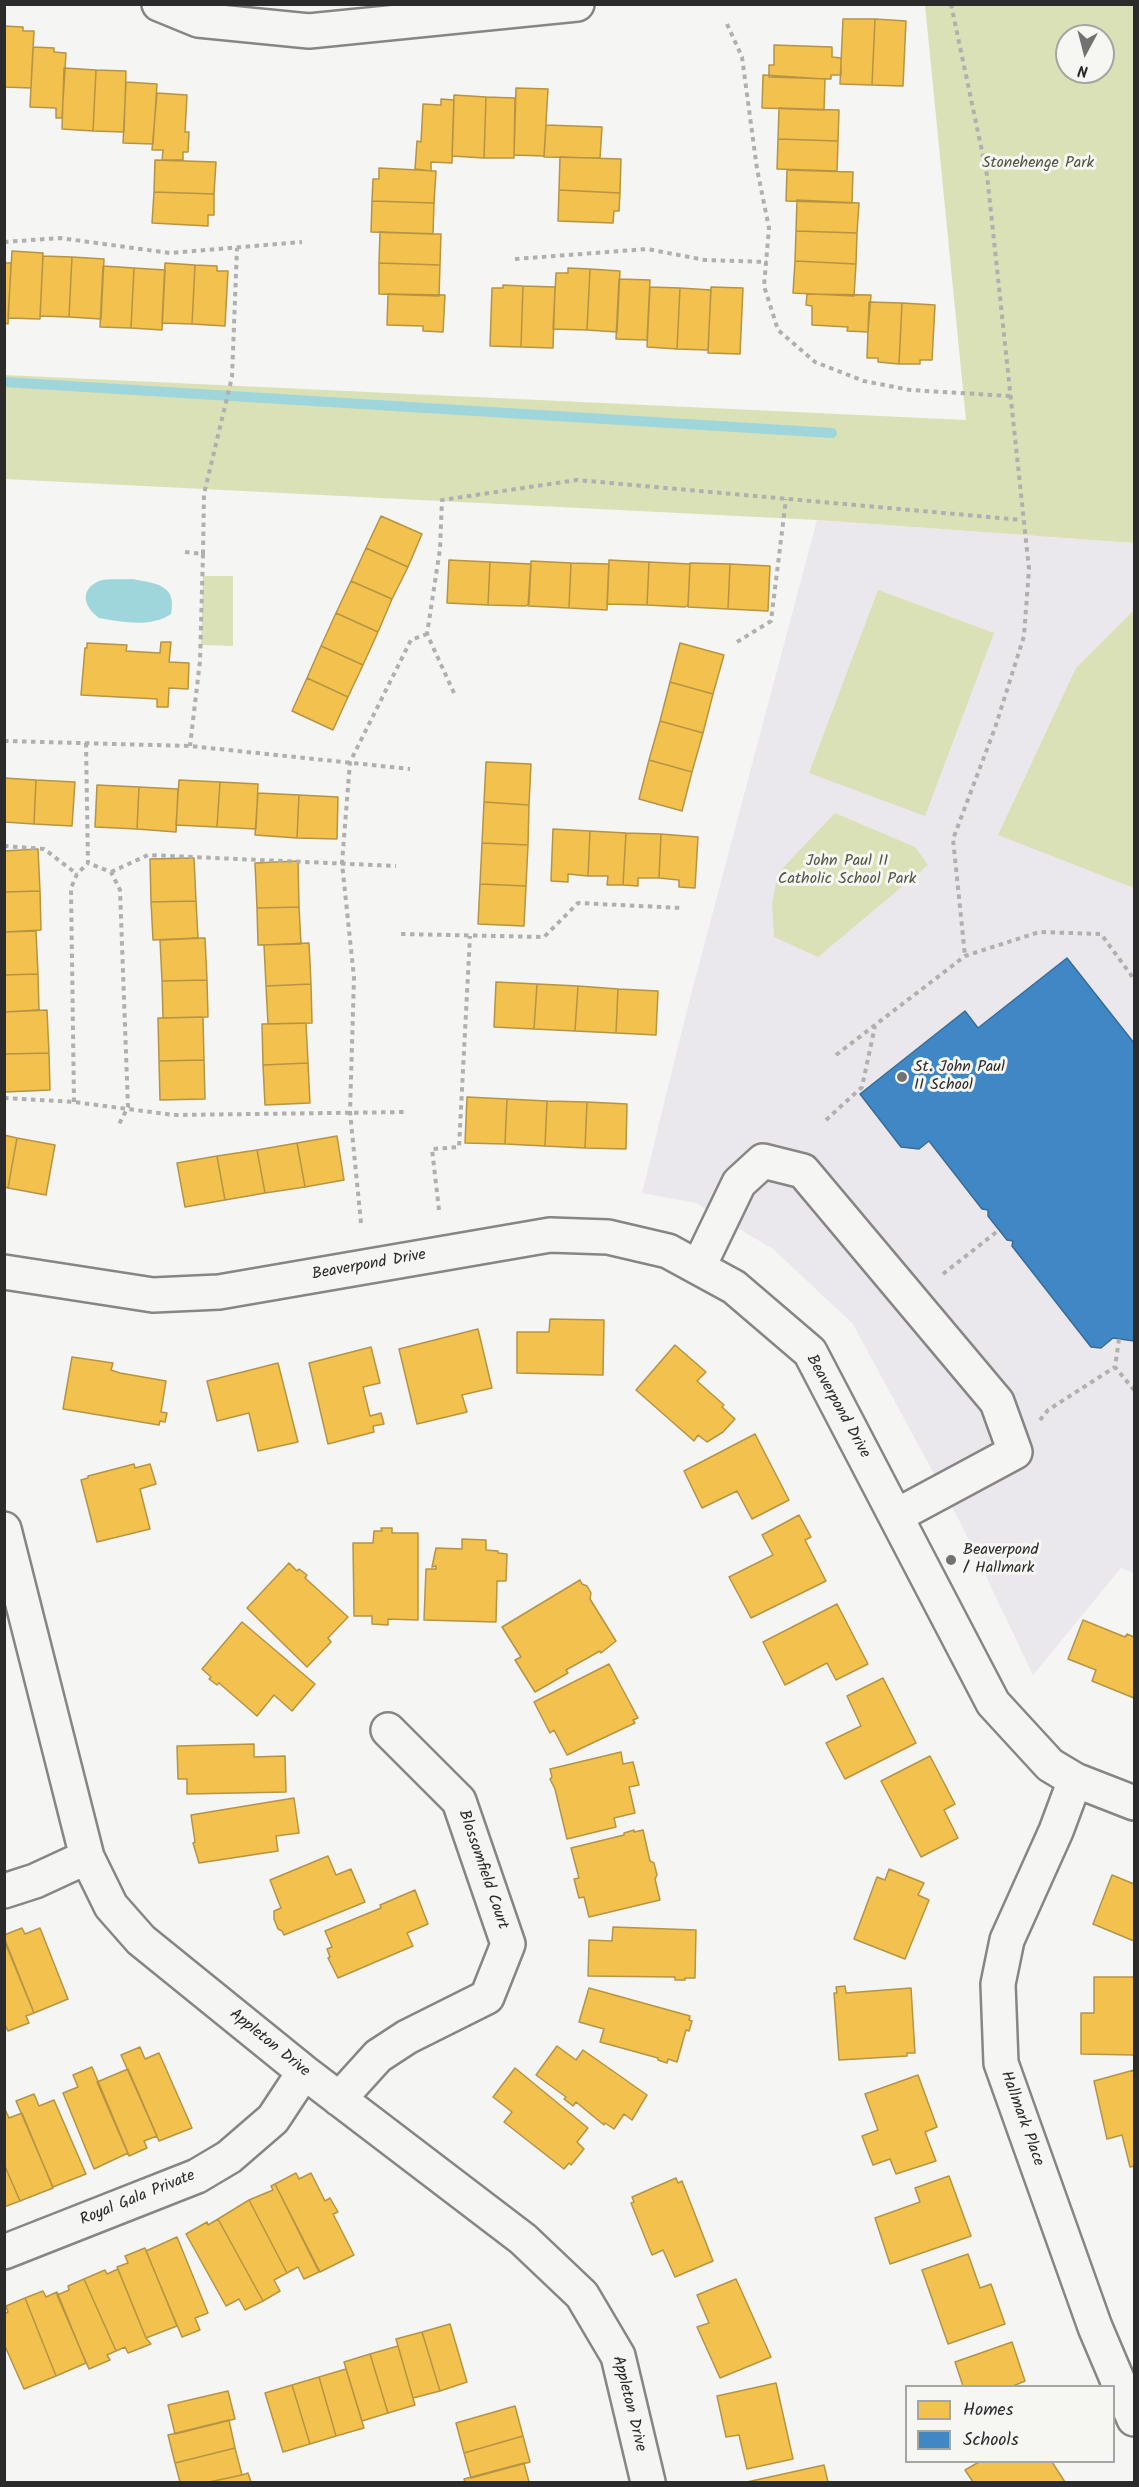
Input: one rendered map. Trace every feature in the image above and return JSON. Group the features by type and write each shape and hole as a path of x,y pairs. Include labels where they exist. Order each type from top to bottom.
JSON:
{"street":[{"path":"159,4 198,20 309,31 577,4"},
{"path":"699,1266 739,1183 763,1161 803,1171 997,1402 1015,1452 896,1516"},
{"name":"Beaverpond Drive","path":"4,1272 153,1294 219,1292 550,1235 608,1237 668,1251 734,1287 810,1352 993,1703 1050,1765 1076,1780 1134,1803"},
{"name":"Appleton Drive","path":"4,1529 87,1857 111,1906 141,1940 304,2072 523,2239 582,2295 618,2356 648,2482"},
{"name":"Blossomfield Court","path":"339,2099 378,2056 407,2037 487,1997 508,1944 459,1801 388,1730"},
{"name":"Hallmark Place","path":"1076,1780 1056,1831 1007,1940 998,1984 1001,2063 1095,2327 1134,2420"},
{"path":"4,1891 35,1881 87,1857"},
{"name":"Royal Gala Private","path":"4,2252 197,2176 229,2157 273,2119 304,2072"}],"path":[{"path":"951,4 987,175 1029,569 1024,636 995,728 953,840 965,957"},
{"path":"727,24 742,57 757,170 769,228 764,286 778,330 815,362 864,381 910,390 1010,396"},
{"path":"4,242 60,238 170,253 302,242"},
{"path":"190,746 201,661 204,494 232,377 237,248"},
{"path":"515,259 647,249 705,260 767,262"},
{"path":"454,693 427,634 440,549 442,500 577,480 1022,520"},
{"path":"737,642 771,621 786,499"},
{"path":"184,552 203,555"},
{"path":"362,1223 350,1112 354,978 342,863 350,762 411,640 427,634"},
{"path":"4,741 190,746 410,768"},
{"path":"74,1102 71,888 77,874 88,863 86,743"},
{"path":"4,846 44,849 77,874"},
{"path":"111,872 148,855 396,866"},
{"path":"88,863 111,872 120,890 128,1107 118,1126"},
{"path":"401,934 544,937 578,903 682,908"},
{"path":"836,1055 965,957 1039,932 1101,934 1134,979"},
{"path":"439,1210 432,1149 459,1147 470,936"},
{"path":"826,1120 862,1087 875,1026"},
{"path":"4,1098 128,1107 174,1114 408,1112"},
{"path":"943,1274 999,1230"},
{"path":"1119,1339 1115,1367 1134,1390"},
{"path":"1015,1452 1048,1410 1115,1367"}],"shaded area":[{"name":"St. John Paul II School","path":"817,520 1134,543 1134,1573 1121,1568 1033,1675 960,1522 853,1324 773,1249 696,1203 642,1193 689,1002"}],"green space":[{"name":"Stonehenge Park","path":"925,5 1134,5 1134,543 817,520 5,479 5,375 966,420"},
{"path":"203,576 233,576 233,646 201,645"},
{"path":"878,590 994,633 925,816 809,773"},
{"path":"1134,610 1134,888 998,835 1076,668"},
{"name":"John Paul II Catholic School Park","path":"835,813 915,847 928,865 818,957 774,937 772,904 778,873"}],"water":[{"path":"133,579 157,584 168,591 172,604 171,614 154,621 127,622 99,618 90,609 86,594 93,585 103,580"}],"building: Homes":[{"path":"843,19 875,19 872,85 840,84"},
{"path":"875,19 906,21 903,86 872,85"},
{"path":"4,26 23,27 23,31 34,31 31,88 4,87"},
{"path":"774,45 832,47 832,57 841,58 841,75 831,75 831,79 769,77 769,65 774,65"},
{"path":"33,47 54,48 54,52 66,53 62,118 56,118 56,108 30,107"},
{"path":"64,68 96,70 93,131 62,129"},
{"path":"96,70 126,71 124,132 93,131"},
{"path":"763,75 825,79 824,110 762,108"},
{"path":"126,82 157,84 153,144 123,143"},
{"path":"516,88 548,89 544,156 514,155"},
{"path":"157,93 187,95 185,132 189,132 188,152 183,152 183,160 162,160 163,150 152,150"},
{"path":"454,95 486,97 484,158 452,156"},
{"path":"486,97 515,98 514,158 484,158"},
{"path":"441,99 454,100 452,163 431,162 431,171 415,169 417,141 421,142 423,104 441,105"},
{"path":"779,108 839,110 838,141 778,139"},
{"path":"546,125 602,127 600,158 544,157"},
{"path":"778,139 838,141 837,171 777,169"},
{"path":"560,157 621,159 620,193 559,190"},
{"path":"155,160 216,162 214,194 154,192"},
{"path":"379,168 436,171 434,203 372,201 373,179 379,179"},
{"path":"787,170 853,172 852,203 786,201"},
{"path":"559,190 620,193 619,211 614,211 613,223 558,221"},
{"path":"154,192 214,194 214,215 208,215 208,226 152,223"},
{"path":"797,200 859,203 857,233 796,231"},
{"path":"372,201 434,203 433,234 371,232"},
{"path":"796,231 857,233 856,264 795,261"},
{"path":"380,232 441,234 440,265 379,263"},
{"path":"12,251 43,253 40,319 8,318"},
{"path":"43,256 72,257 69,317 40,316"},
{"path":"72,257 104,259 101,319 69,317"},
{"path":"795,261 856,264 854,296 793,293"},
{"path":"4,263 11,263 8,324 4,323"},
{"path":"165,263 195,265 192,324 162,323"},
{"path":"379,263 440,265 439,296 379,294"},
{"path":"195,265 217,266 217,271 228,271 225,326 192,324"},
{"path":"103,266 134,268 131,328 100,327"},
{"path":"134,268 165,270 162,330 131,328"},
{"path":"568,268 590,269 587,330 553,329 556,273 568,273"},
{"path":"590,269 620,271 617,332 587,330"},
{"path":"619,279 650,280 647,340 616,339"},
{"path":"503,285 523,286 521,347 490,346 492,288 503,288"},
{"path":"523,286 555,287 553,348 521,347"},
{"path":"650,287 680,288 677,349 647,347"},
{"path":"711,287 743,288 740,354 708,353"},
{"path":"680,288 711,290 708,350 677,349"},
{"path":"388,294 445,295 443,332 423,331 423,326 387,325"},
{"path":"807,294 871,295 868,332 847,331 848,327 812,325 812,306 806,305"},
{"path":"869,302 902,303 899,364 878,362 878,358 867,358"},
{"path":"902,303 935,305 932,360 920,360 920,364 899,364"},
{"path":"381,516 422,534 408,567 366,548"},
{"path":"366,548 408,567 392,599 351,581"},
{"path":"449,560 490,562 488,605 447,603"},
{"path":"609,560 649,562 647,605 607,604"},
{"path":"531,561 571,563 569,608 528,606"},
{"path":"490,562 531,564 529,604 526,606 488,605"},
{"path":"649,562 690,564 688,605 685,607 647,605"},
{"path":"571,563 609,564 607,610 569,608"},
{"path":"690,563 730,564 728,609 688,607"},
{"path":"730,564 770,566 768,611 728,609"},
{"path":"351,581 392,599 378,632 336,613"},
{"path":"336,613 378,632 363,665 321,646"},
{"path":"161,642 171,642 169,662 189,663 188,689 169,688 168,707 157,707 157,699 81,695 87,643 127,645 126,651 160,653"},
{"path":"680,643 724,655 713,694 670,682"},
{"path":"321,646 363,665 348,697 307,678"},
{"path":"307,678 348,697 333,730 292,711"},
{"path":"670,682 713,694 703,733 660,721"},
{"path":"660,721 703,733 692,772 649,760"},
{"path":"649,760 692,772 682,811 639,799"},
{"path":"486,762 531,764 529,805 484,802"},
{"path":"4,778 36,780 34,824 4,822"},
{"path":"36,780 75,782 72,826 34,824"},
{"path":"179,780 220,782 217,827 176,825"},
{"path":"220,782 258,784 256,829 217,827"},
{"path":"97,785 139,787 137,829 95,827"},
{"path":"139,787 178,789 176,832 137,829"},
{"path":"258,793 299,795 297,838 255,835"},
{"path":"299,795 338,797 337,839 297,838"},
{"path":"484,802 529,805 528,845 482,843"},
{"path":"553,829 590,831 588,876 568,874 568,882 551,881"},
{"path":"590,831 626,833 623,885 607,885 608,876 588,876"},
{"path":"626,833 661,834 659,878 638,878 638,886 623,885"},
{"path":"661,834 698,837 695,888 679,887 679,880 659,878"},
{"path":"482,843 528,845 526,886 480,884"},
{"path":"38,849 40,891 4,892 4,851"},
{"path":"194,858 196,901 151,902 150,859"},
{"path":"298,861 299,907 257,908 255,863"},
{"path":"480,884 526,886 524,926 478,924"},
{"path":"40,891 41,930 4,932 4,892"},
{"path":"196,901 198,938 153,940 151,902"},
{"path":"299,907 301,944 258,945 257,908"},
{"path":"36,931 38,974 4,975 4,932"},
{"path":"205,938 207,980 162,981 160,940"},
{"path":"309,943 311,984 266,986 264,945"},
{"path":"38,974 39,1010 4,1012 4,975"},
{"path":"207,980 208,1017 163,1018 162,981"},
{"path":"496,982 537,984 534,1029 494,1027"},
{"path":"311,984 312,1023 268,1024 266,986"},
{"path":"537,984 578,986 575,1031 534,1029"},
{"path":"578,986 618,989 616,1033 575,1031"},
{"path":"618,989 658,991 656,1035 616,1033"},
{"path":"47,1010 49,1053 4,1054 4,1012"},
{"path":"203,1017 204,1060 159,1061 158,1018"},
{"path":"306,1023 308,1063 263,1065 262,1024"},
{"path":"49,1053 50,1090 5,1092 4,1054"},
{"path":"204,1060 205,1099 160,1100 159,1061"},
{"path":"308,1063 310,1103 265,1105 263,1065"},
{"path":"467,1097 507,1099 505,1144 465,1143"},
{"path":"507,1099 547,1101 545,1146 505,1144"},
{"path":"547,1101 587,1102 585,1148 545,1146"},
{"path":"587,1102 627,1104 626,1149 585,1148"},
{"path":"4,1135 17,1138 8,1188 4,1187"},
{"path":"337,1136 344,1180 305,1187 297,1143"},
{"path":"17,1138 55,1145 46,1195 8,1188"},
{"path":"297,1143 305,1187 265,1193 257,1150"},
{"path":"257,1150 265,1193 225,1200 217,1156"},
{"path":"217,1156 225,1200 185,1207 177,1163"},
{"path":"550,1319 604,1320 603,1375 517,1373 517,1332 549,1332"},
{"path":"478,1329 492,1388 462,1395 467,1412 417,1424 399,1349"},
{"path":"675,1345 706,1372 697,1381 724,1405 722,1407 735,1419 723,1432 707,1442 698,1435 694,1441 636,1390"},
{"path":"371,1347 380,1383 363,1387 370,1416 381,1413 384,1424 373,1426 374,1432 328,1444 309,1363"},
{"path":"72,1357 113,1363 111,1370 166,1381 161,1412 167,1413 165,1422 160,1421 159,1425 63,1409"},
{"path":"278,1363 298,1442 258,1451 249,1413 217,1421 207,1381"},
{"path":"755,1434 789,1500 752,1519 737,1491 702,1508 684,1471"},
{"path":"134,1464 135,1468 150,1464 156,1484 140,1489 150,1529 97,1542 81,1480 88,1476"},
{"path":"799,1515 811,1537 805,1540 826,1581 751,1618 729,1577 773,1555 762,1535"},
{"path":"381,1528 392,1528 392,1533 418,1533 418,1620 388,1619 388,1625 372,1624 372,1616 354,1616 353,1543 373,1543 374,1531 382,1531"},
{"path":"462,1539 486,1540 486,1550 507,1554 506,1581 497,1581 496,1622 424,1620 426,1569 436,1569 436,1566 432,1567 436,1548 462,1549"},
{"path":"289,1563 297,1571 299,1569 307,1575 305,1578 348,1617 328,1638 331,1642 307,1667 247,1608"},
{"path":"580,1580 587,1586 591,1593 590,1599 616,1641 601,1653 600,1651 566,1670 568,1673 535,1692 515,1660 521,1657 502,1627"},
{"path":"837,1604 868,1664 836,1680 827,1663 785,1685 763,1642"},
{"path":"1083,1620 1125,1637 1127,1634 1134,1637 1134,1698 1092,1681 1096,1670 1068,1659"},
{"path":"242,1622 315,1684 292,1711 274,1695 257,1716 219,1683 217,1685 209,1679 211,1677 202,1669"},
{"path":"609,1664 638,1718 633,1720 635,1723 567,1755 554,1730 550,1733 534,1702"},
{"path":"883,1678 916,1743 845,1779 826,1743 861,1726 847,1696"},
{"path":"254,1744 254,1757 285,1756 286,1792 187,1794 187,1779 178,1779 177,1746"},
{"path":"621,1752 623,1764 633,1762 639,1785 629,1787 635,1813 614,1818 616,1827 567,1839 555,1789 550,1779 552,1777 550,1769"},
{"path":"930,1756 955,1804 944,1810 958,1838 921,1857 881,1781"},
{"path":"294,1798 299,1833 276,1836 278,1851 199,1863 193,1843 195,1842 191,1815"},
{"path":"634,1830 634,1832 643,1830 650,1861 654,1863 657,1875 655,1879 660,1900 589,1917 584,1897 579,1898 574,1879 579,1878 571,1848 624,1835"},
{"path":"328,1856 336,1875 351,1869 365,1902 284,1935 278,1929 274,1919 274,1911 281,1908 270,1880"},
{"path":"889,1869 924,1883 918,1895 929,1900 905,1959 854,1939 877,1877 885,1880"},
{"path":"1112,1875 1134,1884 1134,1941 1093,1924"},
{"path":"415,1890 428,1924 407,1933 413,1946 338,1978 328,1958 330,1957 327,1949 332,1947 325,1931 381,1908 380,1905"},
{"path":"613,1927 696,1930 695,1978 675,1980 675,1977 588,1976 589,1940 612,1941"},
{"path":"22,1928 25,1934 40,1928 68,1999 34,2013 4,1940 4,1935"},
{"path":"5,1940 34,2013 26,2016 29,2023 8,2031 4,2023"},
{"path":"1094,1977 1134,1977 1134,2055 1081,2054 1081,2013 1094,2013"},
{"path":"845,1986 846,1993 911,1988 915,2053 907,2053 907,2056 839,2060 834,1993 837,1993 836,1987"},
{"path":"589,1988 690,2016 689,2020 692,2021 689,2031 686,2030 677,2062 668,2059 667,2063 658,2058 600,2042 604,2029 579,2022"},
{"path":"557,2046 576,2060 583,2050 647,2095 632,2120 624,2114 614,2129 605,2123 604,2125 576,2102 573,2106 564,2099 566,2097 536,2075"},
{"path":"140,2047 145,2059 159,2053 192,2128 159,2141 121,2055"},
{"path":"92,2067 128,2153 94,2169 63,2093 78,2087 73,2075"},
{"path":"515,2068 588,2128 577,2142 584,2149 571,2165 569,2163 564,2169 504,2122 512,2112 493,2097"},
{"path":"128,2069 157,2136 144,2141 147,2148 129,2156 97,2082"},
{"path":"1134,2070 1134,2166 1130,2167 1122,2135 1107,2139 1094,2081"},
{"path":"918,2075 937,2127 925,2132 936,2161 896,2174 890,2159 873,2165 862,2136 878,2130 865,2094"},
{"path":"34,2094 39,2106 54,2100 86,2174 53,2187 16,2101"},
{"path":"4,2107 9,2118 22,2113 53,2188 20,2201 4,2164"},
{"path":"4,2164 20,2201 4,2207"},
{"path":"296,2173 299,2179 311,2173 325,2201 330,2198 338,2212 333,2214 354,2255 320,2272 275,2184"},
{"path":"949,2176 971,2236 890,2264 875,2218 920,2202 915,2188"},
{"path":"676,2178 678,2183 682,2181 713,2261 675,2277 663,2250 652,2255 631,2203 634,2202 632,2197"},
{"path":"275,2184 319,2272 304,2279 298,2267 287,2273 249,2200 273,2190 271,2186"},
{"path":"249,2200 287,2273 274,2280 280,2291 263,2301 218,2219"},
{"path":"218,2219 263,2301 245,2310 239,2299 226,2306 186,2234 207,2222 208,2225"},
{"path":"177,2237 208,2313 195,2318 200,2330 182,2337 146,2251"},
{"path":"145,2248 177,2326 146,2338 117,2267 128,2263 125,2256"},
{"path":"968,2254 980,2288 991,2284 1005,2324 948,2344 922,2270"},
{"path":"118,2269 146,2338 151,2344 128,2353 125,2347 116,2351 84,2279 105,2270 107,2274"},
{"path":"84,2279 116,2351 107,2355 110,2360 89,2369 57,2295 69,2290 68,2286"},
{"path":"736,2279 771,2357 720,2378 697,2327 709,2323 697,2295"},
{"path":"43,2291 46,2297 57,2292 86,2363 56,2376 25,2298"},
{"path":"25,2298 56,2376 24,2389 4,2344 4,2314 8,2312 6,2306"},
{"path":"450,2324 467,2382 440,2391 422,2332"},
{"path":"422,2332 440,2391 413,2398 396,2339"},
{"path":"1012,2342 1025,2381 1015,2385 963,2385 955,2362"},
{"path":"398,2346 415,2405 388,2413 370,2354"},
{"path":"370,2354 388,2413 362,2421 344,2362"},
{"path":"346,2369 364,2428 336,2436 319,2377"},
{"path":"319,2377 336,2436 310,2444 292,2385"},
{"path":"776,2383 793,2459 747,2469 739,2435 726,2437 717,2396"},
{"path":"292,2385 310,2444 283,2452 265,2393"},
{"path":"228,2391 235,2419 175,2434 168,2405"},
{"path":"515,2406 523,2436 464,2453 456,2423"},
{"path":"229,2420 235,2448 175,2463 168,2435"},
{"path":"523,2436 530,2462 471,2478 464,2453"},
{"path":"235,2448 242,2475 209,2482 180,2482 175,2463"},
{"path":"524,2463 529,2482 465,2482 464,2479"},
{"path":"977,2463 1053,2463 1065,2482 973,2482 965,2470"},
{"path":"824,2465 828,2482 747,2482"},
{"path":"248,2473 251,2482 209,2482 242,2475"}],"building: Schools":[{"name":"St. John Paul II School","path":"1067,958 1134,1043 1134,1341 1113,1338 1101,1348 1091,1347 1012,1246 1013,1241 1007,1240 988,1216 988,1210 982,1209 929,1141 919,1149 901,1147 860,1094 965,1011 978,1028"}],"waterway":[{"path":"4,382 832,433"}],"place":[{"name":"St. John Paul II School","path":"902,1077"},
{"name":"Beaverpond / Hallmark","path":"951,1560"}]}
